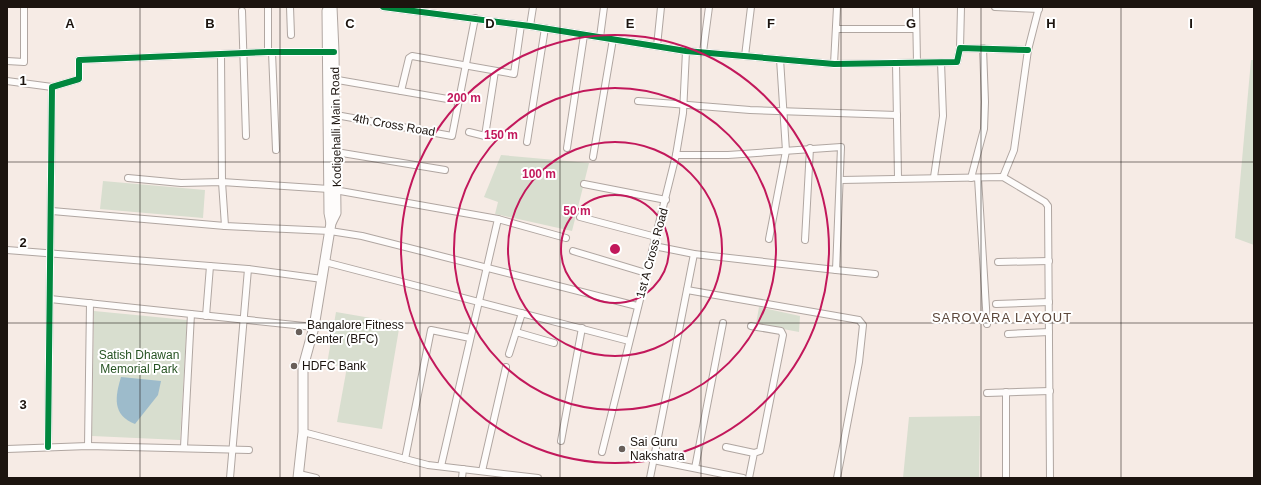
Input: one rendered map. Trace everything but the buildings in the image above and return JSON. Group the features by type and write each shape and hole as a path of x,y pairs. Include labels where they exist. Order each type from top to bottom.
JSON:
{"street":[{"path":"7,61 24,62 24,7"},
{"path":"268,7 276,150"},
{"path":"290,7 291,35"},
{"name":"Kodigehalli Main Road","path":"298,476 303,432 303,367 314,327 330,227 336,213 333,190 331,7"},
{"path":"383,7 545,28 686,51 834,64 957,62 960,48 961,7"},
{"path":"530,26 533,7"},
{"path":"600,37 604,7"},
{"path":"657,46 661,7"},
{"path":"703,52 709,7"},
{"path":"745,56 751,7"},
{"path":"834,64 837,7"},
{"path":"916,7 917,63"},
{"path":"995,7 1039,8 1028,50 1014,150 1003,177"},
{"path":"242,11 246,136"},
{"path":"332,79 459,101 475,18"},
{"path":"401,91 409,58 412,56 514,74 521,25"},
{"path":"527,142 545,28"},
{"path":"836,29 916,29"},
{"path":"567,148 584,34"},
{"path":"593,157 613,39"},
{"path":"960,48 1028,50"},
{"path":"971,178 984,129 985,102 983,48"},
{"name":"1st A Cross Road","path":"602,452 637,306 666,200 676,155 683,106 686,51"},
{"path":"7,81 52,87 79,79 79,60 270,52 331,52"},
{"path":"220,55 222,182 225,226"},
{"path":"769,239 786,151 780,59"},
{"path":"934,177 943,116 941,62"},
{"path":"896,63 898,178"},
{"path":"469,132 485,136 495,71"},
{"name":"Kodigehalli Main Road","path":"332,79 336,115 336,152 333,190"},
{"path":"48,447 52,211 52,87"},
{"name":"4th Cross Road","path":"336,115 452,136 459,101"},
{"path":"638,101 683,106 897,115"},
{"path":"676,155 728,155 841,147 841,180 836,270"},
{"path":"805,240 810,148"},
{"path":"336,152 445,170"},
{"path":"841,180 934,177 1003,177 1045,202 1048,206 1050,478"},
{"path":"128,178 180,183 222,182 333,190 498,219 566,238"},
{"path":"978,178 987,324"},
{"path":"584,184 666,200"},
{"path":"52,211 225,226 330,227 486,269 637,306"},
{"path":"580,216 656,237"},
{"path":"442,466 498,219"},
{"path":"654,246 694,254 875,274"},
{"path":"7,250 51,252 248,269 322,279"},
{"path":"573,251 646,273"},
{"path":"650,478 694,254"},
{"path":"998,262 1049,261"},
{"path":"325,262 629,341"},
{"path":"206,316 210,266"},
{"path":"230,478 248,269"},
{"path":"687,290 859,320 863,324 859,362 837,478"},
{"path":"50,299 314,327"},
{"path":"996,304 1049,302"},
{"path":"88,446 90,303"},
{"path":"510,354 522,313"},
{"path":"184,447 191,314"},
{"path":"696,468 723,323"},
{"path":"726,447 754,453 760,451 783,335 781,332 751,326"},
{"path":"561,441 582,328"},
{"path":"405,459 431,330 470,338"},
{"path":"516,332 554,343"},
{"path":"1008,334 1049,332"},
{"path":"482,471 506,367"},
{"path":"987,393 1050,390"},
{"path":"1006,392 1006,478"},
{"path":"303,432 405,459 442,466 538,478"},
{"path":"7,449 88,446 184,447 248,450"},
{"path":"749,478 754,453"},
{"path":"653,460 696,468 719,475 744,478"},
{"path":"462,478 463,469"},
{"path":"298,476 316,478"}],"green space":[{"path":"1251,60 1254,60 1254,245 1235,238"},
{"path":"501,155 589,163 572,231 495,214 498,202 484,197"},
{"path":"103,181 205,190 203,218 100,209"},
{"path":"759,307 800,316 799,332 756,324"},
{"name":"Satish Dhawan Memorial Park","path":"94,311 187,320 180,440 92,436"},
{"path":"336,312 400,323 382,429 337,422 347,367 327,364"},
{"path":"980,416 979,478 903,478 909,417"}],"water":[{"path":"121,377 161,381 158,395 135,424 122,416 117,405 117,392"}],"cycle path":[{"path":"383,7 530,26 686,51 834,64 957,62 960,48 1028,50"},
{"path":"48,447 52,87 79,79 79,60 268,52 334,52"}],"place":[{"name":"Bangalore Fitness Center (BFC)","path":"299,332"},
{"name":"HDFC Bank","path":"294,366"},
{"name":"Sai Guru Nakshatra","path":"622,449"}],"district":[{"name":"SAROVARA LAYOUT","path":"1002,317"}]}
